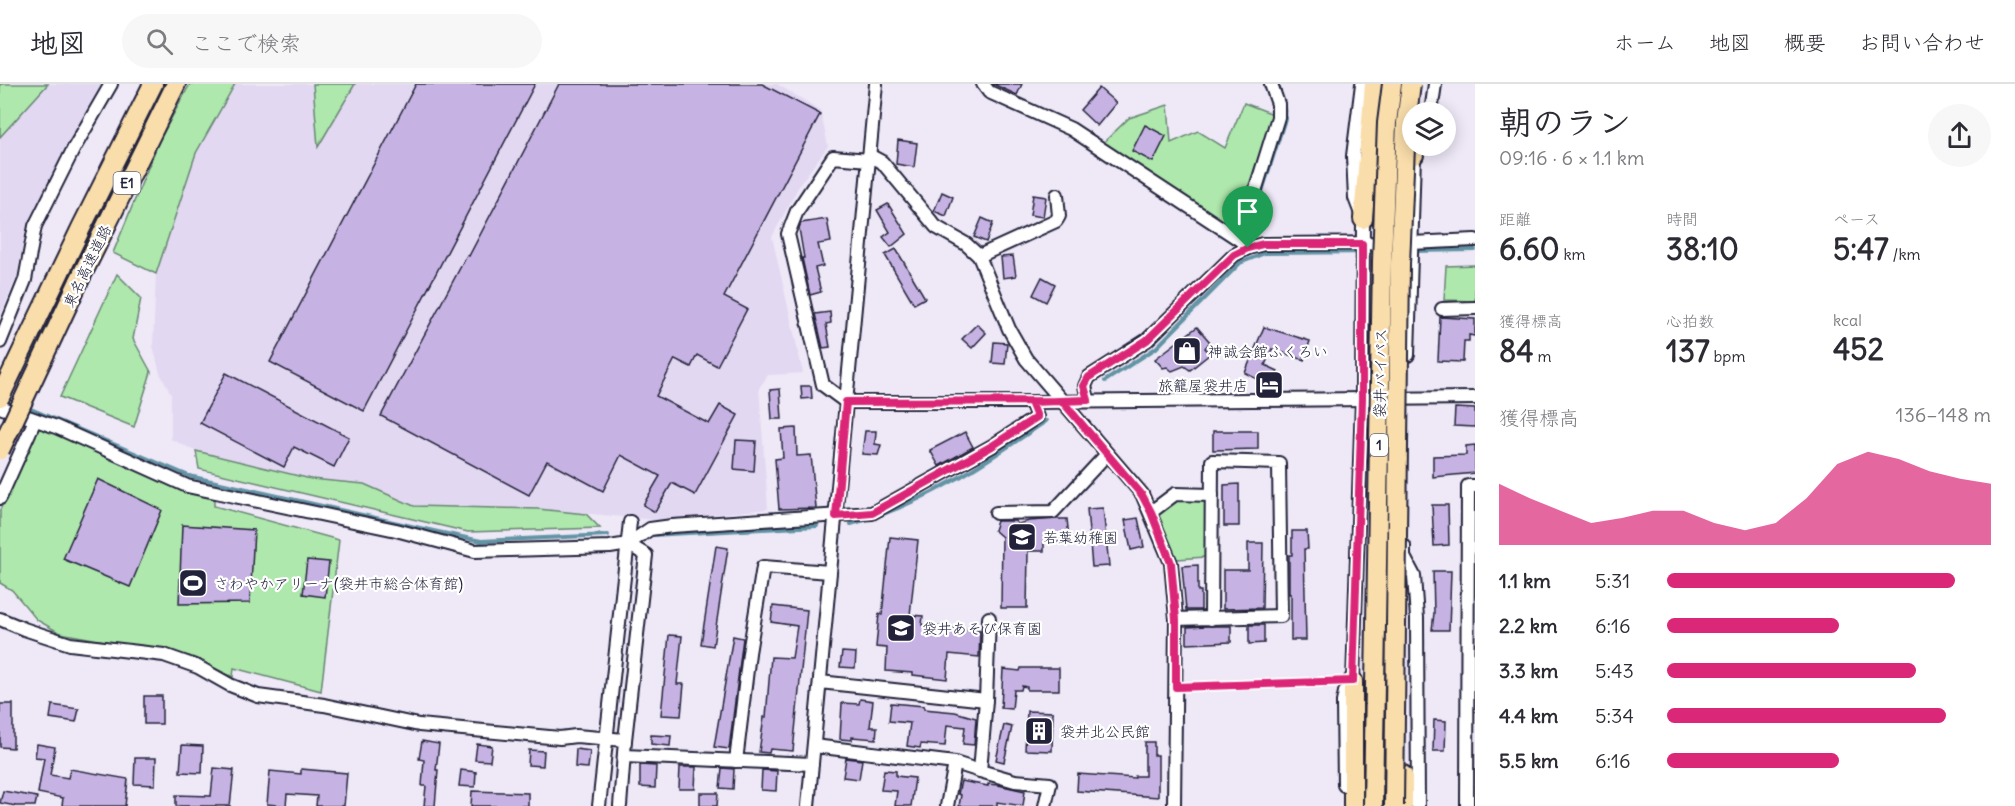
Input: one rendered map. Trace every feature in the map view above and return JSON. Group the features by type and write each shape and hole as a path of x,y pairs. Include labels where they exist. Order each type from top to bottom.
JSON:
{"highway":[{"name":"東名高速道路","path":"0,397 153,84"},
{"name":"東名高速道路","path":"0,450 78,283 176,84"},
{"path":"1363,219 1374,84"},
{"name":"袋井バイパス","path":"1373,806 1382,261 1387,123 1392,84"},
{"name":"袋井バイパス","path":"1394,806 1400,264 1406,123 1411,84"},
{"path":"1417,102 1420,84"},
{"path":"1403,806 1404,557"},
{"path":"1353,681 1353,806"}],"street":[{"path":"0,342 25,280 35,226 74,148 111,84"},
{"path":"808,806 876,84"},
{"path":"983,84 989,92 1071,129 1244,244 1362,244 1475,240"},
{"path":"1088,400 1084,386 1089,377 1147,340 1244,244 1278,117 1278,104 1271,84"},
{"path":"1345,806 1342,702 1345,692 1353,681 1362,399 1363,219 1355,198 1353,156 1362,84"},
{"path":"1432,102 1435,84"},
{"path":"1416,156 1406,399 1404,557 1414,576 1417,618 1418,806"},
{"path":"1174,806 1176,619 1171,563 1151,512 1142,495 1062,401 1026,359 1009,329 979,256 966,244 936,227 882,162 869,157 833,157 797,211 788,234 824,385 846,402 1031,402 1062,401 1088,400 1475,398"},
{"path":"979,256 1056,222 1059,216 1057,195"},
{"path":"1442,309 1475,308"},
{"path":"0,407 187,486 396,530 475,551 610,547 628,544 650,529 672,526 872,513 992,446 1037,417 1031,402"},
{"path":"0,498 35,420"},
{"path":"996,513 1053,512 1107,454"},
{"path":"1176,619 1211,619 1281,616 1279,463 1212,461 1211,619"},
{"path":"1467,806 1472,677 1468,486 1475,486"},
{"path":"1151,512 1175,494 1212,495"},
{"path":"599,806 630,522"},
{"path":"620,806 625,740 646,555 628,544"},
{"path":"736,761 749,653 764,567 830,572"},
{"path":"980,771 986,700 989,618"},
{"path":"0,619 70,644 164,655 198,667 230,685 258,696 324,705 419,725 560,738 576,736 625,740"},
{"path":"616,646 636,648"},
{"path":"820,682 986,700"},
{"path":"814,746 955,763 1015,781 1050,784 1046,806"},
{"path":"624,756 812,764"},
{"path":"948,806 955,763"}],"path":[{"path":"1176,687 1353,681"}],"shaded area":[{"path":"0,84 101,84 28,223 17,276 0,317"},
{"path":"235,84 313,84 318,146 355,84 777,84 820,110 828,146 800,184 772,237 803,373 768,375 759,388 768,509 657,520 538,509 414,506 364,484 311,479 196,451 171,439 171,394 160,373 153,346 156,274 196,153"}],"green space":[{"path":"0,84 48,84 0,137"},
{"path":"190,84 235,84 196,153 156,274 113,253 159,141"},
{"path":"313,84 355,84 318,147"},
{"path":"1244,103 1273,114 1234,229 1102,144 1129,118 1168,105 1171,143 1198,131 1225,148"},
{"path":"1475,265 1475,301 1444,300 1446,266"},
{"path":"117,274 141,298 133,339 151,372 134,427 60,397"},
{"name":"さわやかアリーナ(袋井市総合体育館)","path":"39,426 179,489 214,496 214,506 339,540 321,691 234,668 233,677 189,656 60,633 37,620 12,590 0,583 0,510"},
{"path":"196,451 311,479 364,484 414,506 538,509 586,514 600,528 468,532 199,469"},
{"path":"1175,494 1208,495 1205,557 1177,559 1156,514"}],"building":[{"path":"416,84 535,84 364,411 270,362"},
{"path":"559,84 762,84 820,114 724,297 747,309 717,366 697,355 691,367 675,359 656,396 709,424 720,405 738,415 695,495 672,483 655,512 643,505 660,476 621,455 603,491 547,461 529,495 381,416 467,255 469,256"},
{"path":"993,84 1022,84 1017,95"},
{"path":"1099,88 1116,103 1097,126 1080,110"},
{"path":"1145,125 1166,136 1153,162 1132,151"},
{"path":"898,140 917,143 914,167 896,164"},
{"path":"942,192 953,197 946,216 934,211"},
{"path":"1033,195 1046,197 1043,217 1030,215"},
{"path":"888,204 907,234 891,247 883,237 890,232 877,210"},
{"path":"982,218 993,223 986,242 974,237"},
{"path":"827,219 831,242 818,244 823,266 815,268 821,292 810,295 802,258 804,258 799,228 801,223"},
{"path":"896,249 925,298 914,304 885,255"},
{"path":"1013,256 1016,276 1003,278 1001,257"},
{"path":"1042,277 1055,284 1046,302 1033,295"},
{"path":"830,312 831,323 826,324 830,347 823,348 815,314"},
{"path":"1440,317 1475,319 1475,336 1469,335 1469,341 1464,341 1463,362 1438,361"},
{"path":"977,324 986,333 972,348 962,339"},
{"name":"神誠会館ふくろい","path":"1197,327 1210,342 1205,348 1210,354 1190,370 1184,366 1172,371 1167,367 1163,368 1155,359"},
{"path":"1264,327 1310,341 1304,360 1272,349 1265,365 1278,371 1275,380 1262,375 1259,380 1245,373"},
{"path":"994,342 1007,343 1005,364 992,363"},
{"path":"226,373 349,437 334,467 294,447 284,467 200,423"},
{"path":"801,386 811,386 812,398 802,399"},
{"path":"780,389 782,419 772,419 770,390"},
{"path":"1455,408 1475,409 1475,427 1454,426"},
{"path":"796,428 797,456 811,455 816,508 779,509 775,459 783,458 781,429"},
{"path":"865,431 876,431 875,444 881,445 878,455 862,454"},
{"path":"1213,431 1258,431 1258,449 1213,450"},
{"path":"965,432 973,447 939,466 930,450"},
{"path":"736,440 756,441 754,471 734,469"},
{"path":"1475,445 1475,473 1433,477 1433,456 1466,455 1466,446"},
{"path":"98,479 162,510 130,587 63,559"},
{"path":"1239,484 1239,526 1224,526 1224,485"},
{"path":"1432,505 1448,505 1449,545 1434,546"},
{"path":"1103,508 1109,566 1092,567 1087,509"},
{"path":"1138,518 1144,547 1131,550 1125,520"},
{"path":"1067,519 1069,538 1060,537 1060,542 1044,542 1044,551 1028,551 1027,608 1001,608 1002,537 994,530 997,521 1015,521 1018,524"},
{"path":"182,525 254,530 250,603 179,604"},
{"path":"1292,531 1307,531 1308,549 1304,549 1306,640 1291,640 1289,555 1292,555"},
{"path":"890,537 918,540 910,615 923,616 922,625 980,631 979,657 949,654 947,679 886,671 887,648 876,647 879,614 882,615"},
{"path":"1248,543 1263,543 1262,608 1223,609 1223,570 1248,570"},
{"path":"716,546 728,548 713,646 701,644"},
{"path":"307,560 329,562 325,597 303,594"},
{"path":"1198,565 1201,610 1186,610 1182,566"},
{"path":"1433,571 1451,571 1449,630 1432,630"},
{"path":"773,606 807,610 793,751 770,749 769,753 759,752 764,717 766,717 771,657 792,658 797,626 771,622"},
{"path":"1249,625 1264,625 1264,643 1249,644"},
{"path":"1231,626 1231,642 1187,644 1187,627"},
{"path":"669,635 682,636 677,684 684,684 681,716 661,715"},
{"path":"733,636 743,638 729,749 714,747"},
{"path":"842,652 856,653 855,668 840,667"},
{"path":"1021,668 1059,668 1059,690 1027,690 1027,687 1022,686 1021,690 1014,690 1012,709 1001,708 1003,669 1020,671"},
{"path":"144,696 162,696 162,724 144,724"},
{"path":"860,699 873,701 870,727 877,727 876,739 852,737 852,740 840,739 842,703 859,704"},
{"path":"891,703 924,706 924,709 955,712 976,718 974,745 963,744 965,727 947,725 945,746 921,744 920,748 907,746 910,723 889,721"},
{"path":"0,704 13,704 13,748 0,747"},
{"path":"52,705 79,709 76,722 50,718"},
{"name":"袋井北公民館","path":"1027,711 1053,712 1052,751 1025,750"},
{"path":"1434,720 1446,721 1445,751 1433,751"},
{"path":"1004,725 1012,727 1004,762 996,760"},
{"path":"651,735 671,736 670,746 651,744"},
{"path":"422,741 439,744 435,806 424,806 426,786 422,786 424,760 419,759"},
{"path":"1145,742 1154,742 1154,755 1158,755 1158,797 1077,791 1078,774 1135,778 1135,776 1145,776"},
{"path":"37,744 55,747 50,775 68,778 70,769 128,779 125,806 62,806 63,798 38,793 44,758 35,757"},
{"path":"477,744 492,746 490,761 475,760"},
{"path":"182,745 203,746 202,773 180,772"},
{"path":"576,749 590,751 588,768 575,767"},
{"path":"529,750 544,751 543,766 528,765"},
{"path":"135,758 156,758 155,785 134,784"},
{"path":"846,758 862,760 859,779 843,777"},
{"path":"640,765 656,766 655,788 640,787"},
{"path":"680,767 696,767 695,789 679,789"},
{"path":"214,768 234,770 230,806 176,806 176,795 211,796"},
{"path":"722,768 734,769 733,789 720,788"},
{"path":"301,769 347,773 344,806 316,806 317,796 287,794 286,806 267,804 270,771 301,774"},
{"path":"461,770 476,772 475,787 459,786"},
{"path":"762,770 777,771 776,791 761,790"},
{"path":"884,770 896,771 896,776 915,778 911,806 895,806 897,791 881,790"},
{"path":"961,781 1025,791 1023,806 997,802 997,806 959,806 961,795 958,794"},
{"path":"3,791 37,797 35,806 0,803"},
{"path":"472,791 528,793 528,806 471,806"},
{"path":"700,793 718,793 717,806 700,806"}],"waterway":[{"path":"1246,242 1285,119 1284,106"},
{"path":"1413,251 1475,250"},
{"path":"1105,381 1156,348 1240,263 1265,253 1378,252"},
{"path":"26,407 189,476 438,532 481,541 608,535"},
{"path":"851,524 903,506 953,481 1046,421"},
{"path":"652,535 817,526"}],"place":[{"name":"神誠会館ふくろい","path":"1187,351"},
{"name":"旅籠屋袋井店","path":"1269,385"},
{"name":"若葉幼稚園","path":"1022,537"},
{"name":"さわやかアリーナ(袋井市総合体育館)","path":"193,583"},
{"name":"袋井あそび保育園","path":"901,628"},
{"name":"袋井北公民館","path":"1039,731"}],"route":[{"path":"1248,248 1234,255 1147,340 1089,377 1084,386 1088,400 1031,402 1037,417 992,446 872,513 836,516 846,402 1031,402 1062,401 1142,495 1151,512 1171,563 1176,619 1176,687 1353,681 1362,399 1362,244 1263,244 1248,248"}]}
